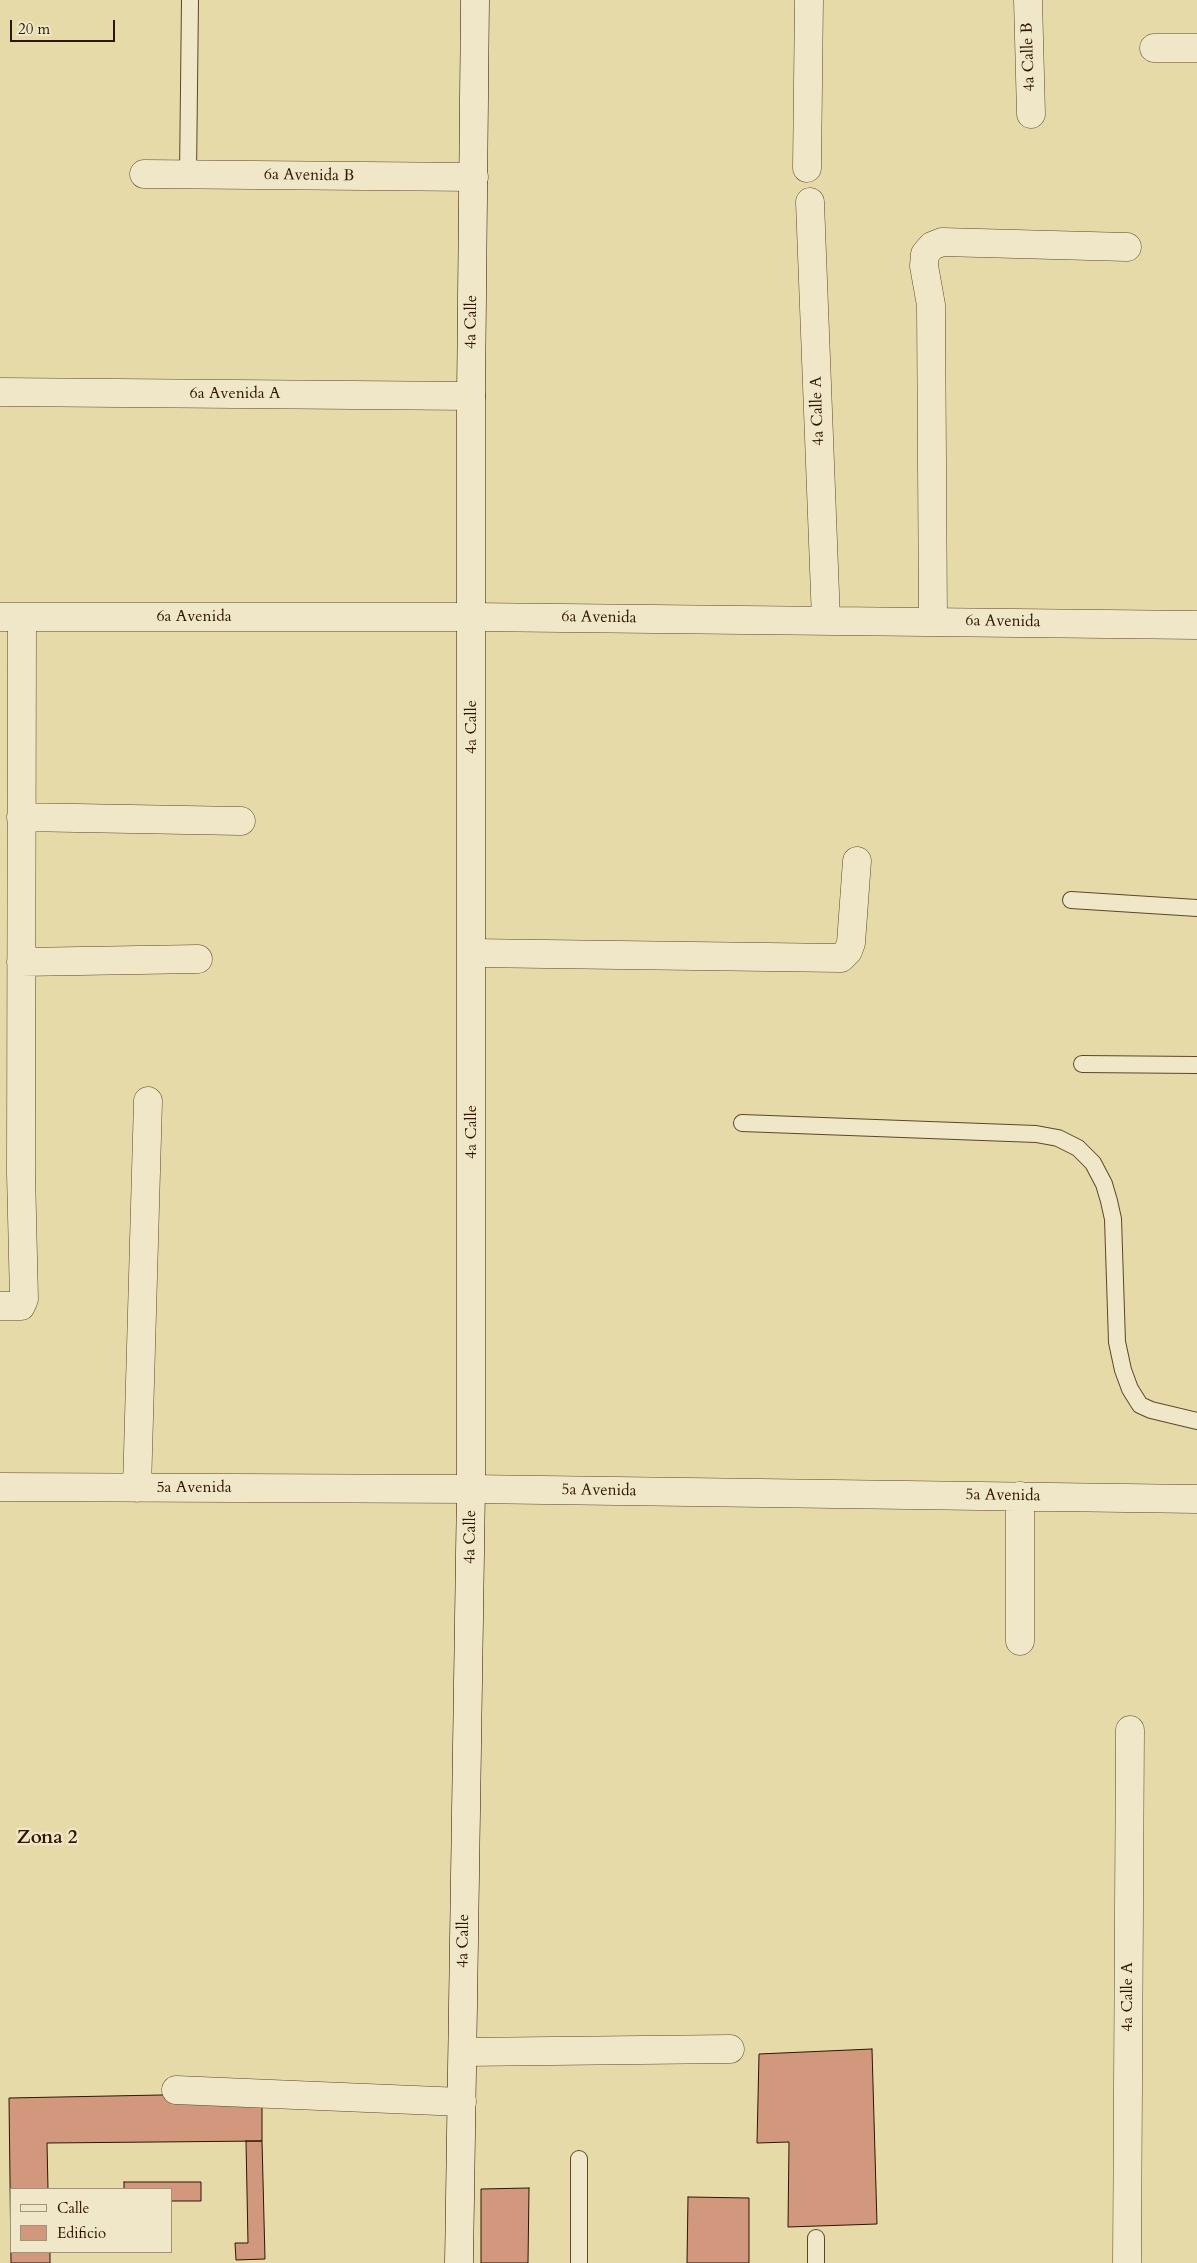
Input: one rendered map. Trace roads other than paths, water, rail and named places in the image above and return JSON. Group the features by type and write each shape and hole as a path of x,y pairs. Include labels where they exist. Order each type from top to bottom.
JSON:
{"street":[{"name":"4a Calle","path":"459,2263 471,1489 471,396 475,0"},
{"path":"808,168 809,0"},
{"name":"4a Calle B","path":"1028,0 1031,114"},
{"path":"1154,48 1197,48"},
{"name":"6a Avenida B","path":"144,174 474,177"},
{"name":"4a Calle A","path":"810,202 826,620"},
{"path":"932,621 931,305 924,266 925,254 932,246 942,242 1127,247"},
{"name":"6a Avenida A","path":"0,392 471,396"},
{"path":"0,1306 19,1306 24,1302 10,1173 21,962 21,817 11,617"},
{"name":"6a Avenida","path":"11,617 472,617 1197,625"},
{"path":"21,817 241,821"},
{"path":"472,953 841,958 848,952 851,943 857,861"},
{"path":"21,962 198,959"},
{"path":"137,1488 148,1101"},
{"name":"5a Avenida","path":"0,1487 471,1489 1197,1499"},
{"path":"1020,1496 1020,1641"},
{"name":"4a Calle A","path":"1127,2263 1130,1730"},
{"path":"463,2052 730,2049"},
{"path":"176,2090 462,2102"}],"lane":[{"path":"188,175 190,0"},
{"path":"1071,900 1197,908"},
{"path":"1082,1064 1197,1065"},
{"path":"742,1124 1036,1134 1058,1138 1078,1148 1093,1163 1104,1184 1113,1219 1117,1342 1123,1370 1130,1389 1140,1405 1151,1410 1197,1421"},
{"path":"579,2160 579,2263"},
{"path":"816,2238 816,2263"}],"district":[{"name":"Zona 2","path":"47,1839"}]}
